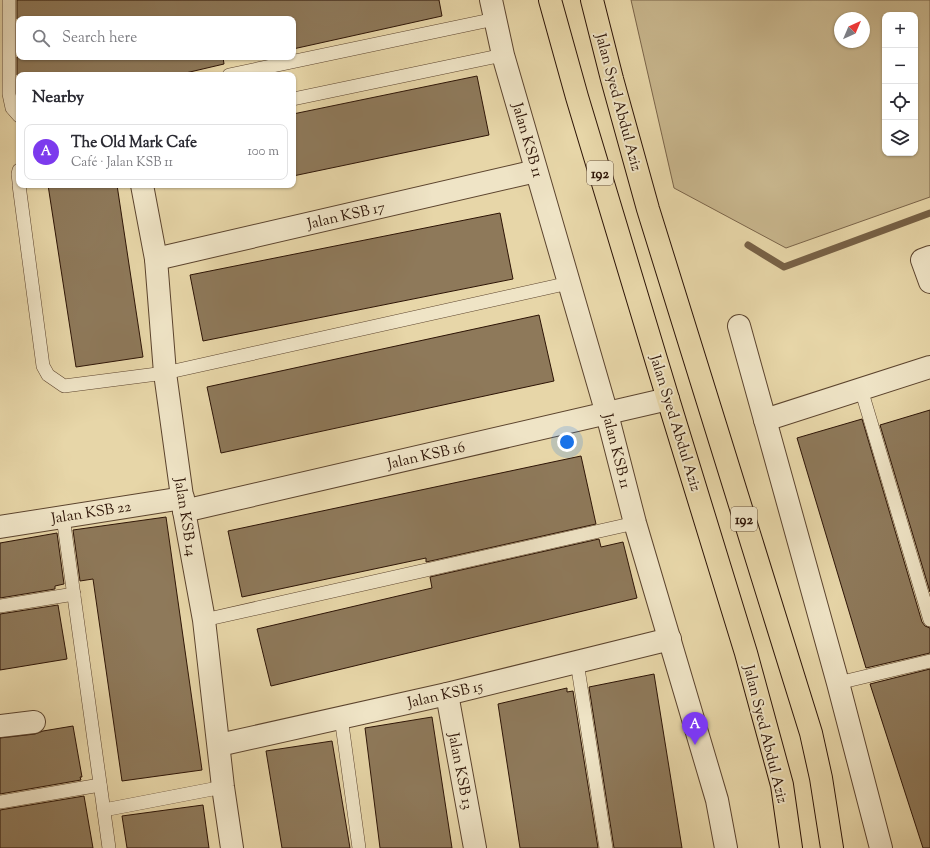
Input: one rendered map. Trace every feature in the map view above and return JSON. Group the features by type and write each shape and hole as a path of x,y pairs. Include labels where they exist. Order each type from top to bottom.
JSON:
{"main road":[{"name":"Jalan Syed Abdul Aziz","path":"550,0 577,97 746,653 782,785 791,848"},
{"name":"Jalan Syed Abdul Aziz","path":"592,0 612,79 654,226 811,733 821,778 832,848"}],"street":[{"name":"Jalan KSB 11","path":"493,10 503,55 607,414 635,523 717,800 721,846"},
{"name":"Jalan KSB 17","path":"156,259 536,171"},
{"name":"Jalan KSB 14","path":"143,188 156,259 165,373 184,504 204,620 223,787 232,848"},
{"path":"926,259 930,282"},
{"path":"739,326 838,683 881,848"},
{"path":"765,420 930,367"},
{"name":"Jalan KSB 16","path":"184,504 607,414 668,399"},
{"name":"Jalan KSB 22","path":"0,527 63,517 184,504"},
{"name":"Jalan KSB 15","path":"219,744 447,694 670,639"},
{"name":"Jalan KSB 13","path":"447,694 475,848"},
{"path":"0,726 34,722"}],"lane":[{"path":"10,0 9,94 12,108 16,113"},
{"path":"296,59 493,10"},
{"path":"296,98 503,55"},
{"path":"241,72 290,60"},
{"path":"19,188 43,366 48,375 64,386 165,373 569,283"},
{"path":"861,389 930,620"},
{"path":"63,517 109,848"},
{"path":"204,620 635,523"},
{"path":"0,606 74,594"},
{"path":"838,683 930,661"},
{"path":"577,662 606,848"},
{"path":"341,717 359,848"},
{"path":"0,802 100,785"},
{"path":"104,810 223,787"}],"shaded area":[{"path":"631,0 930,0 930,197 786,248 674,188"}],"building":[{"path":"17,0 439,0 442,16 296,48 296,16 17,16"},
{"path":"17,60 223,60 224,64 190,72 17,72"},
{"path":"477,76 489,135 296,175 296,113"},
{"path":"48,188 117,188 143,357 76,367"},
{"path":"500,213 513,279 203,341 190,275"},
{"path":"539,315 554,381 221,453 207,387"},
{"path":"930,410 930,592 880,425"},
{"path":"862,419 922,622 925,626 930,628 930,653 866,668 797,438"},
{"path":"581,456 596,524 426,562 426,558 242,597 228,531"},
{"path":"166,517 202,770 122,781 93,579 80,581 73,530"},
{"path":"57,533 64,584 55,586 55,589 0,598 0,543"},
{"path":"599,539 601,547 623,542 637,598 271,686 257,629 432,588 430,577"},
{"path":"58,605 67,659 0,670 0,614"},
{"path":"930,669 930,848 923,848 870,684"},
{"path":"654,674 682,848 614,848 589,687"},
{"path":"567,688 567,692 573,691 598,848 520,848 498,704"},
{"path":"432,717 452,848 380,848 365,728"},
{"path":"73,726 82,777 80,777 81,780 0,794 0,738 35,734 43,731"},
{"path":"332,741 350,848 282,848 266,751"},
{"path":"84,796 93,848 0,848 0,810"},
{"path":"203,805 209,848 127,848 122,816"}],"waterway":[{"path":"748,245 784,267 930,213"}],"place":[{"name":"The Old Mark Cafe","path":"695,745"}]}
